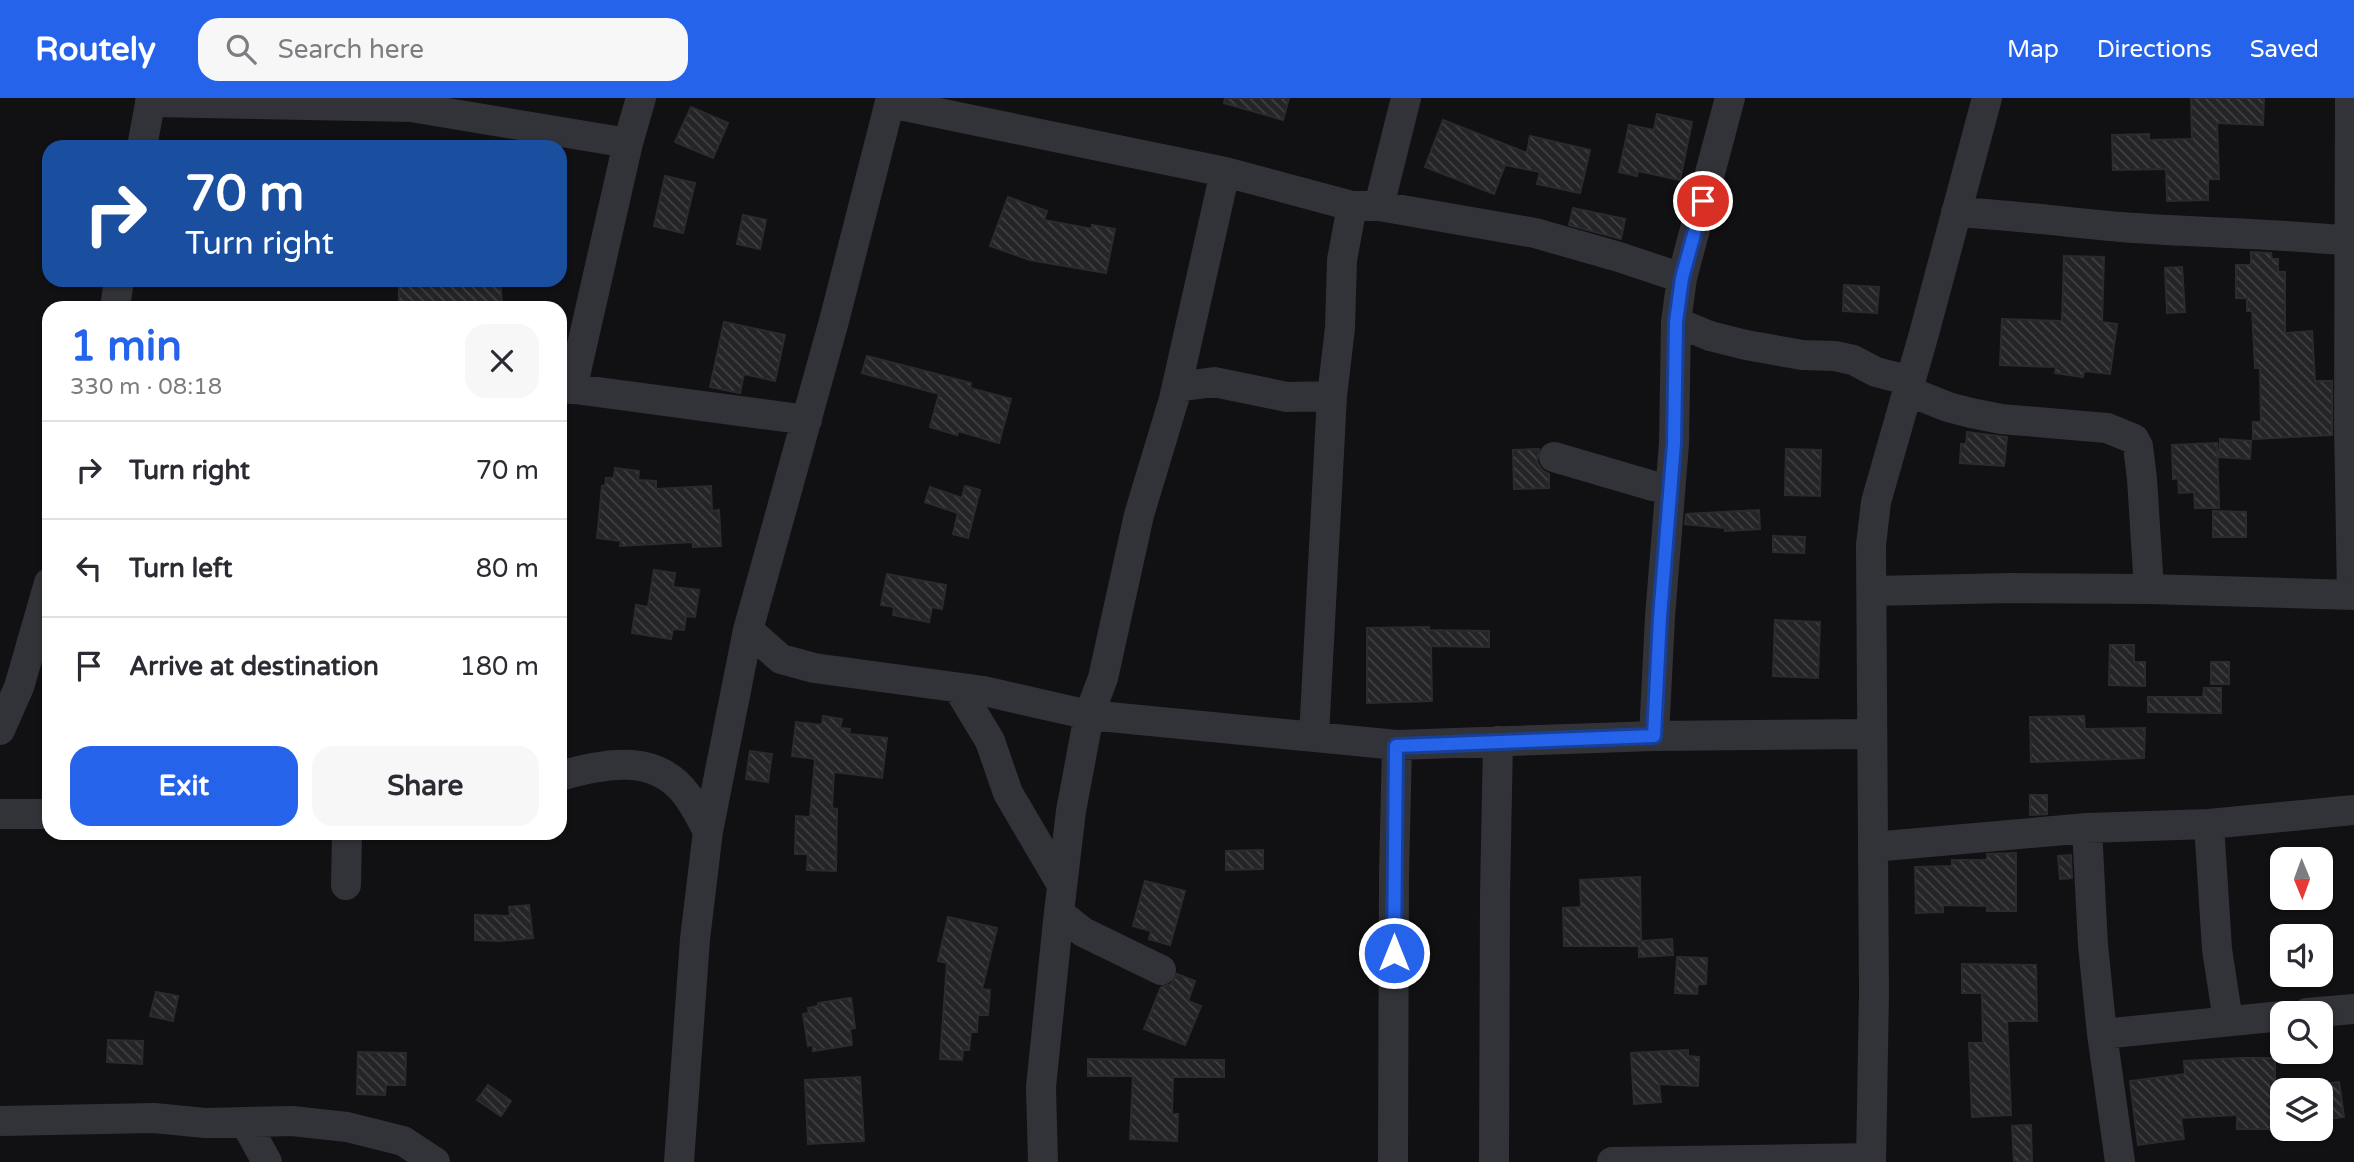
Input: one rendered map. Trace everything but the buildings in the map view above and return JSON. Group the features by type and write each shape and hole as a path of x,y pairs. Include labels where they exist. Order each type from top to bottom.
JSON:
{"street":[{"path":"567,384 641,98"},
{"path":"1314,736 1342,260 1366,206 1406,98"},
{"path":"1654,736 1660,617 1674,444 1676,322 1682,278 1730,98"},
{"path":"1612,1162 1871,1160 1874,993 1871,545 1876,502 1987,98"},
{"path":"1872,591 2148,589 2353,595 2350,98"},
{"path":"143,140 150,100 412,102 628,144"},
{"path":"679,1162 695,939 708,831 748,630 807,420 890,101 1225,172 1366,206 1535,233 1682,278"},
{"path":"1043,1162 1041,1087 1071,811 1089,715 1103,678 1139,515 1177,387 1225,172"},
{"path":"1956,212 2120,227 2286,234 2350,241"},
{"path":"1676,322 1710,336 1746,345 1802,355 1835,356 1853,360 1910,386 1948,408 2001,419 2107,428 2134,439 2138,446 2142,479 2148,589"},
{"path":"1177,387 1214,382 1287,397 1332,396"},
{"path":"567,388 807,420"},
{"path":"1554,457 1653,486 1670,488"},
{"path":"0,730 19,687 42,607"},
{"path":"748,630 782,659 814,668 984,691 1089,715 1396,746 1654,736 1872,734"},
{"path":"958,688 990,741 1009,793 1061,899 1083,932 1161,970"},
{"path":"1494,1162 1498,741"},
{"path":"670,778 700,768 726,743"},
{"path":"1393,1162 1396,746"},
{"path":"567,774 621,763 645,765 670,778 686,794 708,831"},
{"path":"1873,847 2087,828 2209,824 2354,810"},
{"path":"0,814 42,814"},
{"path":"2209,824 2217,948 2228,1021"},
{"path":"2087,828 2093,945 2120,1162"},
{"path":"346,885 347,840"},
{"path":"2333,1011 2354,1009"},
{"path":"2102,1034 2270,1017"},
{"path":"0,1121 154,1118 205,1123 292,1121 347,1127 403,1142 435,1162"},
{"path":"245,1122 267,1162"}],"route":[{"path":"1394,953 1396,746 1654,736 1660,617 1674,444 1676,322 1682,278 1703,201"}]}
